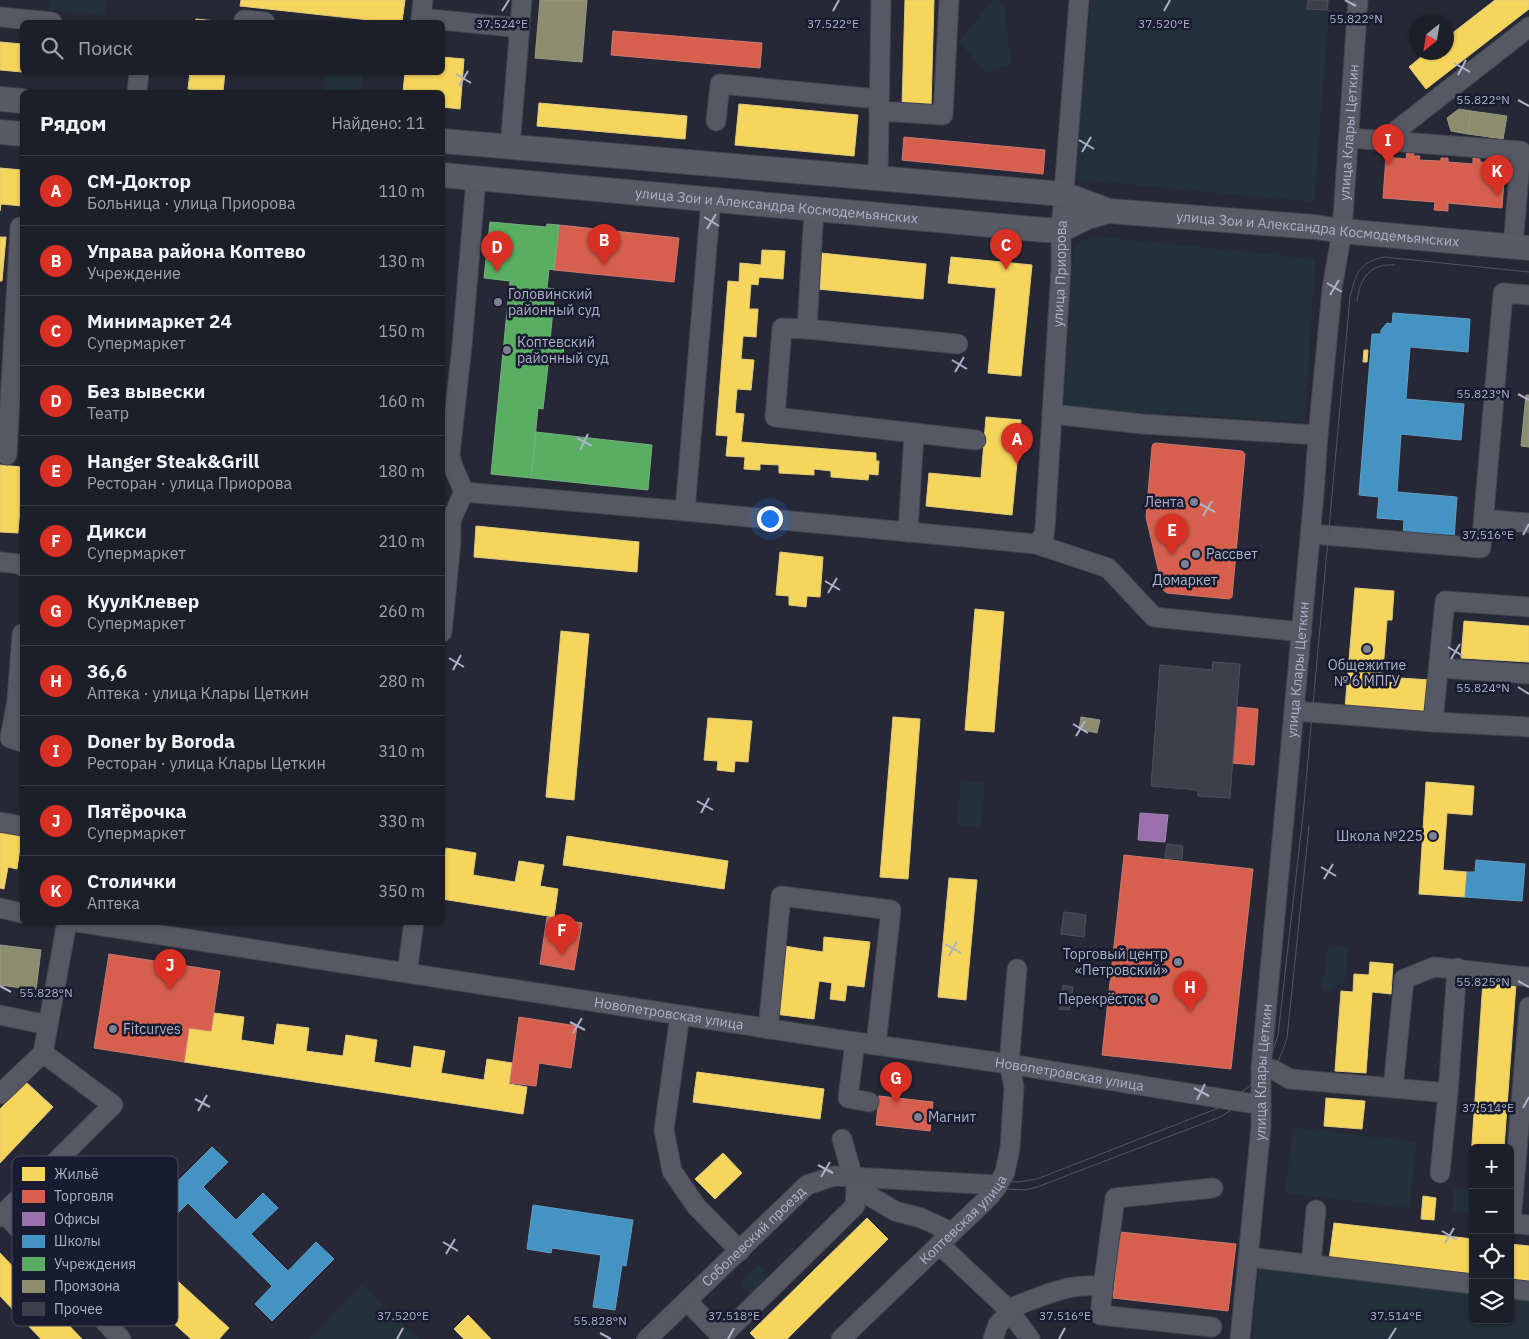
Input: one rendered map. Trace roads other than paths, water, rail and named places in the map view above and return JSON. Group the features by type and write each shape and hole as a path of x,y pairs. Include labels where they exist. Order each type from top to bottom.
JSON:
{"main road":[{"path":"0,99 20,101"},
{"path":"0,132 20,134"},
{"name":"улица Зои и Александра Космодемьянских","path":"445,141 1063,194 1109,211 1306,226 1521,247"},
{"name":"улица Зои и Александра Космодемьянских","path":"445,175 1044,230 1061,230 1087,217 1109,211"}],"street":[{"path":"510,147 522,0"},
{"path":"878,178 882,0"},
{"path":"716,121 720,84 943,115 949,0"},
{"name":"улица Приорова","path":"1036,544 1044,535 1061,269 1063,194 1079,0"},
{"name":"улица Клары Цеткин","path":"1240,1339 1261,1126 1261,1068 1311,534 1318,435 1332,289 1342,231 1358,0"},
{"path":"422,14 520,28"},
{"path":"0,17 31,20"},
{"path":"1397,141 1397,130 1529,27"},
{"path":"137,90 139,75"},
{"path":"1349,138 1525,150 1521,247"},
{"path":"445,584 451,542 451,520 464,492 452,464 450,454 462,346 476,179"},
{"path":"685,511 711,200"},
{"path":"807,329 814,209"},
{"path":"10,455 20,227"},
{"path":"1311,534 1481,548 1502,293 1529,295"},
{"path":"958,344 782,328 775,417 976,440"},
{"path":"1052,414 1142,424 1318,435"},
{"path":"908,532 914,433"},
{"path":"464,492 1036,544 1108,568 1154,616 1302,632"},
{"path":"1484,519 1529,523"},
{"path":"0,562 20,564"},
{"path":"1433,722 1445,602 1529,607"},
{"path":"1439,668 1529,674"},
{"path":"11,741 20,701"},
{"path":"1294,711 1433,722 1529,727"},
{"path":"0,822 20,826"},
{"path":"768,1029 780,896 891,910 876,1045"},
{"path":"0,908 20,913"},
{"path":"0,1094 43,1053 66,925"},
{"name":"Новопетровская улица","path":"96,925 768,1029 1009,1064 1261,1105"},
{"path":"407,973 414,925"},
{"path":"1393,1088 1404,979 1434,966 1529,977"},
{"path":"1440,1172 1457,968"},
{"name":"Коптевская улица","path":"841,1339 990,1196 1005,1172 1010,1148 1014,1088 1009,1064 1017,969"},
{"path":"1529,1007 1511,1223 1529,1226"},
{"path":"0,1015 48,1025"},
{"path":"680,1015 664,1130 672,1171 696,1206 740,1251"},
{"path":"855,1042 848,1098 869,1102"},
{"path":"43,1053 113,1105 62,1156"},
{"path":"1261,1068 1274,1070 1290,1079 1448,1093"},
{"path":"687,1301 721,1338 855,1206 854,1182 842,1139"},
{"name":"Соболевский проезд","path":"647,1339 807,1185 834,1176 854,1182 998,1185"},
{"path":"854,1182 895,1211 921,1218 946,1238 1009,1311 1030,1339"},
{"path":"1212,1327 1100,1316 1115,1198 1213,1188"},
{"path":"12,1205 2,1215 12,1225"},
{"path":"1311,1264 1316,1210"},
{"path":"1248,1257 1469,1284"},
{"path":"993,1339 998,1324 1009,1311 1046,1293 1090,1284 1103,1287"},
{"path":"1514,1289 1529,1291"},
{"path":"109,1326 121,1339"}],"tram line":[{"path":"636,1339 804,1183 813,1178 832,1171 1018,1182 1037,1179 1221,1107 1250,1086 1272,1053 1278,1035 1303,815 1350,297 1354,281 1363,266 1375,259 1384,257 1529,272"},
{"path":"1357,301 1361,285 1373,269 1386,265 1395,265"},
{"path":"649,1339 809,1190 834,1180 1025,1190 1220,1117 1244,1101 1270,1076 1282,1053 1287,1038 1309,826"}],"place":[{"name":"Doner by Boroda","path":"1388,165"},
{"name":"Столички","path":"1497,196"},
{"name":"Управа района Коптево","path":"604,265"},
{"name":"Минимаркет 24","path":"1006,270"},
{"name":"Без вывески","path":"497,272"},
{"name":"Головинский районный суд","path":"498,302"},
{"name":"Коптевский районный суд","path":"507,350"},
{"name":"СМ-Доктор","path":"1017,464"},
{"name":"Лента","path":"1194,502"},
{"name":"Рассвет","path":"1196,554"},
{"name":"Hanger Steak&Grill","path":"1172,555"},
{"name":"Домаркет","path":"1185,564"},
{"name":"Общежитие № 6 МПГУ","path":"1367,649"},
{"name":"Школа №225","path":"1433,836"},
{"name":"Дикси","path":"562,955"},
{"name":"Торговый центр «Петровский»","path":"1178,962"},
{"name":"Пятёрочка","path":"170,990"},
{"name":"Перекрёсток","path":"1154,999"},
{"name":"36,6","path":"1190,1012"},
{"name":"Fitcurves","path":"113,1029"},
{"name":"КуулКлевер","path":"896,1103"},
{"name":"Магнит","path":"918,1117"}]}
